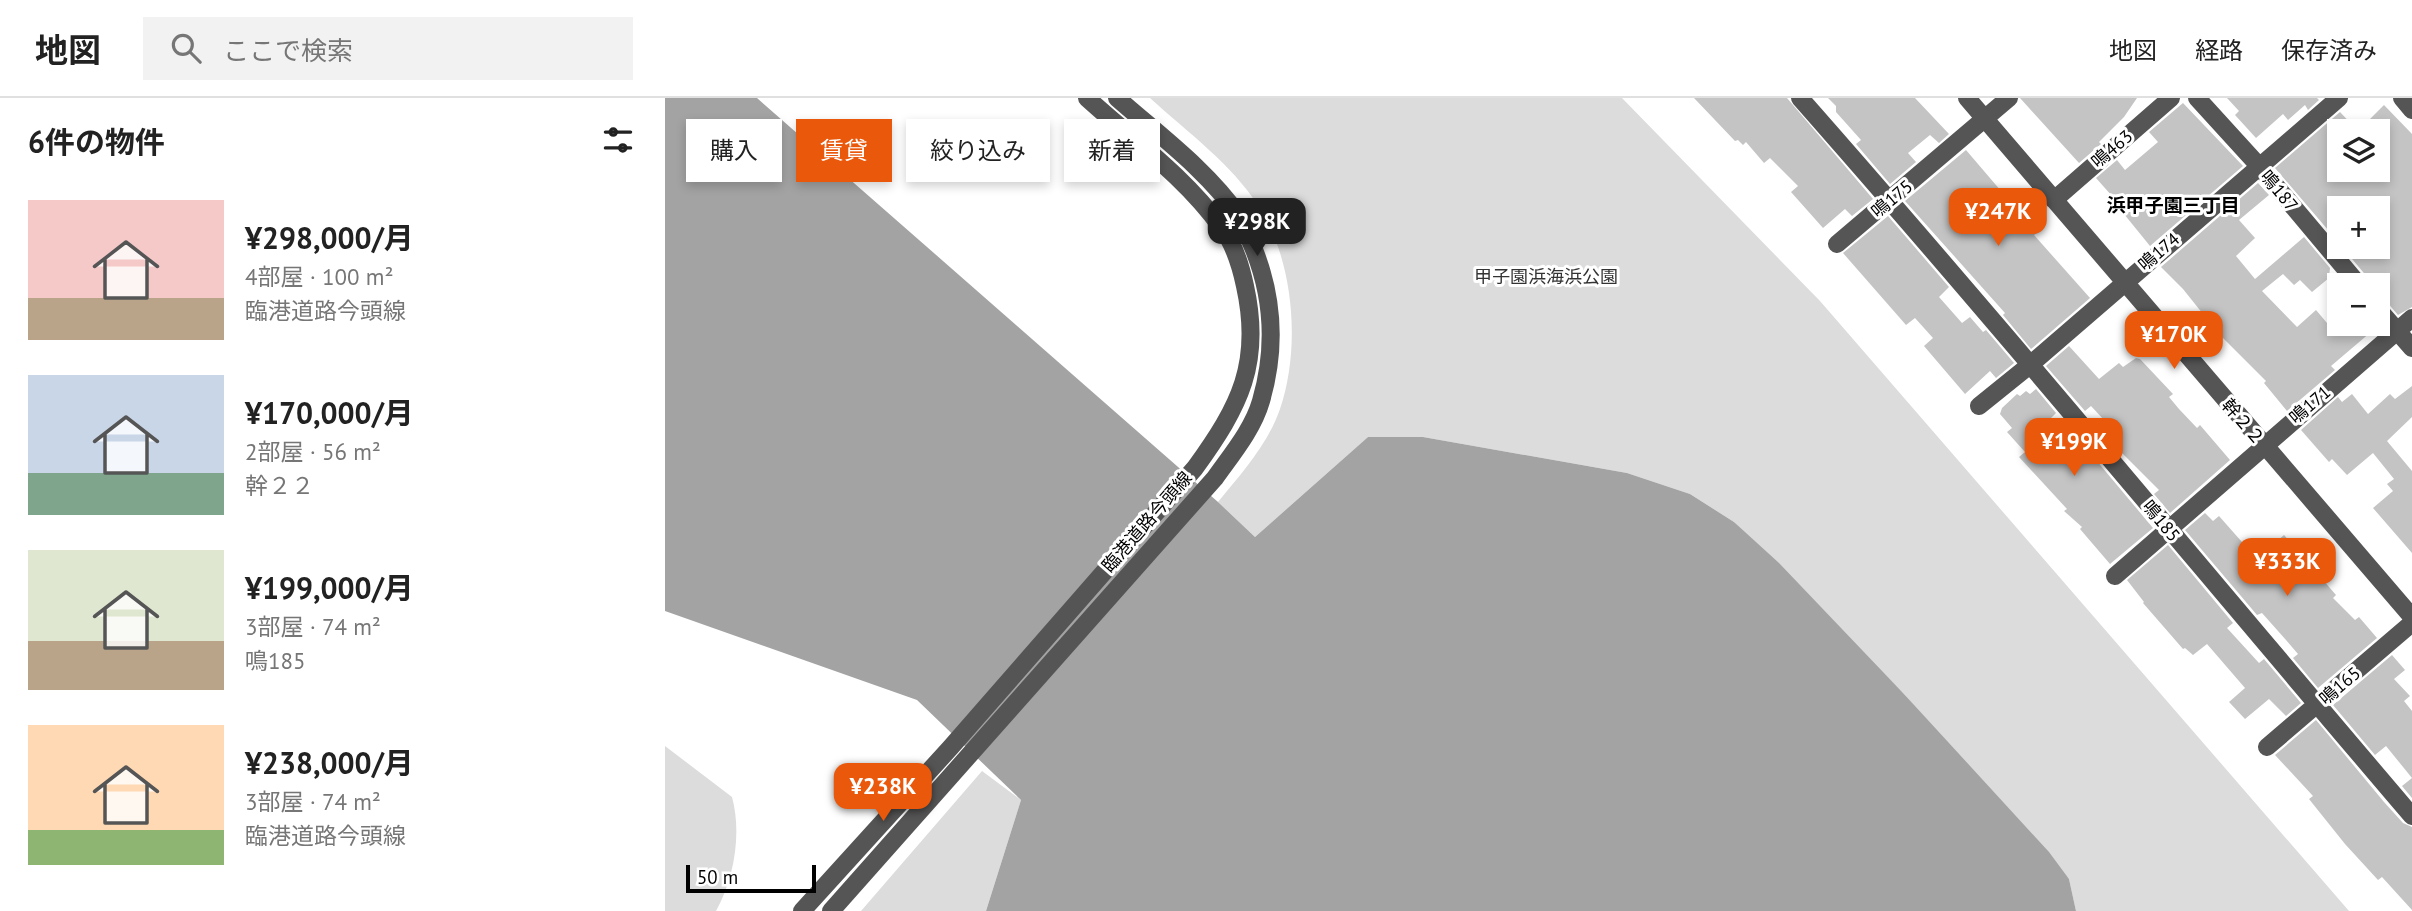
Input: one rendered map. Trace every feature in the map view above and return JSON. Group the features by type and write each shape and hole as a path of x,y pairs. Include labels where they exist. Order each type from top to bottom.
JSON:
{"street":[{"name":"臨港道路今頭線","path":"802,911 951,747 1195,468 1220,434 1239,396 1251,354 1251,312 1241,270 1223,229 1194,194 1087,98"},
{"name":"臨港道路今頭線","path":"831,911 1215,478 1241,443 1261,403 1271,354 1271,309 1261,264 1241,218 1210,181 1117,98"},
{"name":"鳴185","path":"1800,98 2031,364 2167,529 2412,816"},
{"name":"幹２２","path":"1967,98 2412,620"},
{"name":"鳴175","path":"1837,244 2009,98"},
{"name":"鳴463","path":"2054,200 2171,98"},
{"name":"鳴187","path":"2197,98 2259,166 2349,273"},
{"name":"鳴174","path":"1979,406 2339,98"},
{"path":"2402,98 2412,110"},
{"name":"鳴171","path":"2115,576 2412,318"},
{"path":"2390,322 2412,348"},
{"name":"鳴165","path":"2267,747 2318,706 2412,620"}],"green space":[{"name":"甲子園浜海浜公園","path":"1150,98 1622,98 1820,301 2349,911 2076,911 2069,879 1904,694 1734,522 1690,494 1627,473 1423,437 1368,437 1255,537 1218,502 1261,446 1280,409 1291,359 1291,305 1287,279 1271,229 1248,191 1208,149"},
{"path":"665,746 732,797 736,825 735,856 716,911 665,911"},
{"path":"982,771 1021,800 986,911 861,911"}],"shaded area":[{"path":"665,98 757,98 781,119 686,119 686,182 782,182 782,120 796,132 796,182 853,182 1255,537 1368,437 1423,437 1627,473 1690,494 1734,522 1779,563 1904,694 2049,852 2069,879 2076,911 986,911 1021,800 917,700 665,611"}],"building":[{"path":"1694,98 1787,98 1873,199 1852,216 1845,209 1823,228 1791,192 1798,186 1770,158 1764,163 1746,142 1743,145 1738,140 1735,141"},
{"path":"1828,98 1915,98 1949,134 1939,143 1930,135 1908,153 1916,162 1890,184 1856,144 1861,140 1836,112 1836,106"},
{"path":"2020,98 2137,98 2124,117 2099,142 2101,144 2079,163"},
{"path":"2227,98 2319,100 2308,110 2305,105 2288,120 2283,114 2256,138 2235,115 2239,111"},
{"path":"2183,103 2243,166 2150,246 2096,178 2117,160 2125,170 2158,142 2149,132"},
{"path":"2384,105 2412,134 2412,307 2398,315 2390,306 2390,273 2364,273 2352,259 2390,259 2390,196 2327,196 2327,229 2275,168 2327,123 2327,182 2390,182 2390,119 2370,119"},
{"path":"2340,112 2347,119 2332,119"},
{"path":"1966,150 2037,233 2034,235 2090,298 2031,349 2003,315 2005,313 1905,201"},
{"path":"2258,183 2269,195 2239,220 2255,238 2236,256 2255,279 2304,237 2330,268 2327,280 2312,292 2300,280 2294,285 2283,274 2262,291 2297,327 2316,310 2327,323 2327,336 2366,336 2331,366 2335,370 2287,411 2264,383 2266,381 2219,334 2183,289 2161,267"},
{"path":"1888,216 1949,287 1939,297 1962,323 1970,317 1983,332 1986,330 2014,363 1996,378 1990,371 1965,394 1924,346 1933,338 1915,318 1906,325 1843,253"},
{"path":"2069,346 2099,379 2119,363 2123,367 2136,358 2140,359 2173,394 2169,397 2179,409 2197,428 2200,425 2230,460 2170,513 2154,494 2159,490 2111,442 2118,435 2091,406 2085,411 2046,366"},
{"path":"2412,386 2412,417 2387,441 2412,471 2412,553 2373,508 2393,491 2387,484 2394,479 2373,453 2347,475 2332,459 2329,462 2301,430 2338,397 2342,402 2352,394 2368,414 2390,394 2395,399"},
{"path":"2036,389 2056,413 2051,418 2091,464 2096,460 2153,528 2110,564 2080,529 2082,527 2064,511 2067,509 2019,457 2025,452 2007,432 2012,428 2000,414 2002,408 2017,394 2020,396 2026,391 2030,394"},
{"path":"2205,513 2213,521 2219,516 2257,559 2284,535 2336,595 2333,598 2355,620 2359,617 2377,638 2318,688 2293,658 2298,654 2262,613 2257,615 2185,530"},
{"path":"2168,545 2233,623 2227,628 2259,663 2264,659 2301,703 2286,716 2269,699 2245,719 2229,702 2245,688 2207,644 2193,655 2183,649 2127,580"},
{"path":"2392,655 2405,670 2394,679 2410,696 2404,701 2412,711 2412,778 2386,746 2375,755 2333,705"},
{"path":"2316,720 2384,802 2403,823 2412,827 2412,910 2382,877 2378,880 2345,844 2309,799 2313,796 2275,755"},
{"path":"2412,778 2412,798 2402,786"}],"district":[{"name":"浜甲子園三丁目","path":"2173,205"}]}
